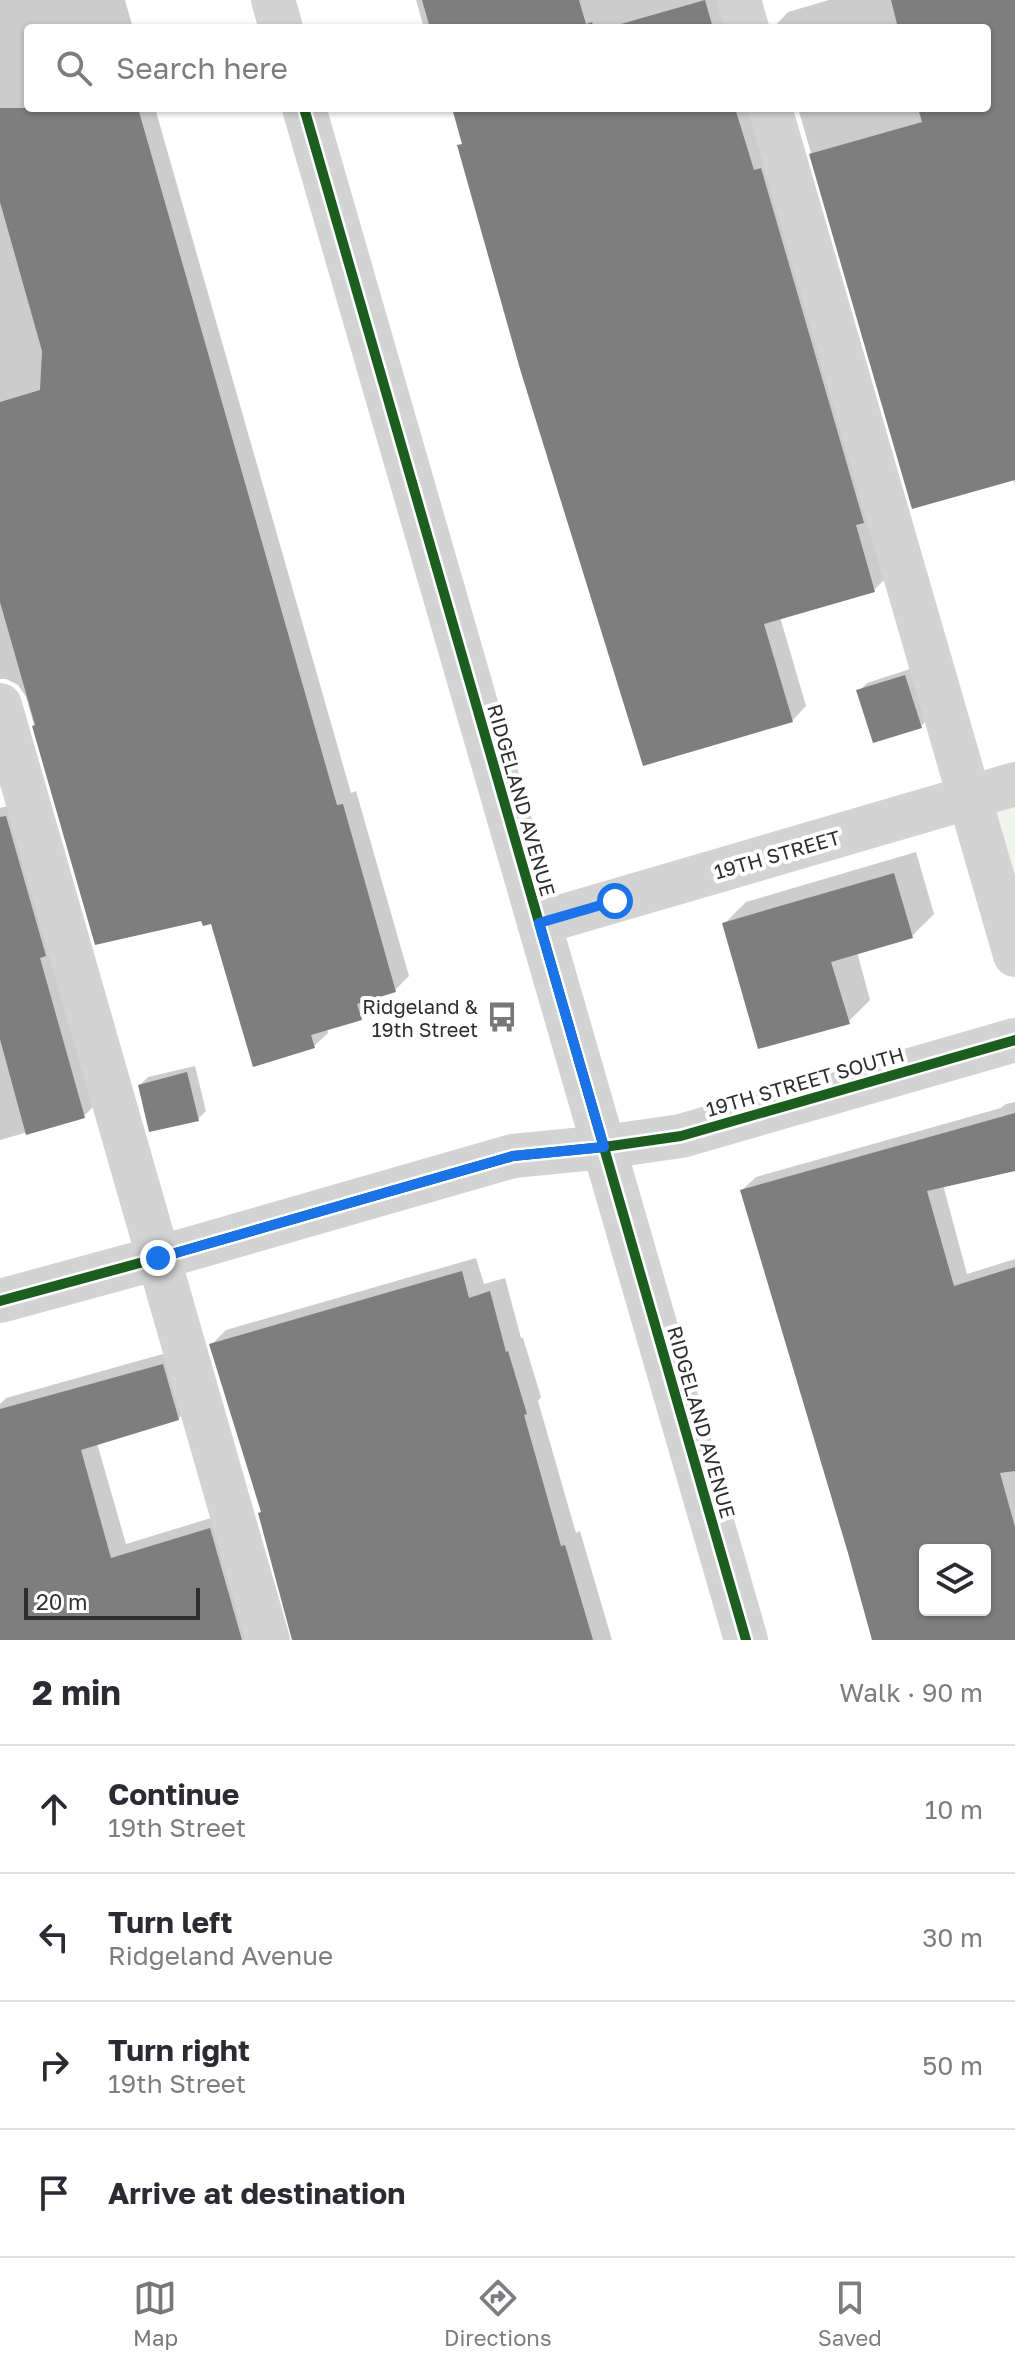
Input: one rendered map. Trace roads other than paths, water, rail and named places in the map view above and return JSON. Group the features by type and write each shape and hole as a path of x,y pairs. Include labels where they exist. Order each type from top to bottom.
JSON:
{"street":[{"path":"273,0 280,24"},
{"path":"739,0 746,24"},
{"name":"RIDGELAND AVENUE","path":"305,112 746,1640"},
{"path":"771,112 1015,955"},
{"path":"0,705 268,1640"},
{"name":"19TH STREET","path":"539,923 1015,784"},
{"name":"19TH STREET SOUTH","path":"604,1147 681,1136 1015,1040"},
{"path":"0,1301 513,1156 604,1147"}],"place":[{"name":"Ridgeland & 19th Street","path":"502,1017"}]}
